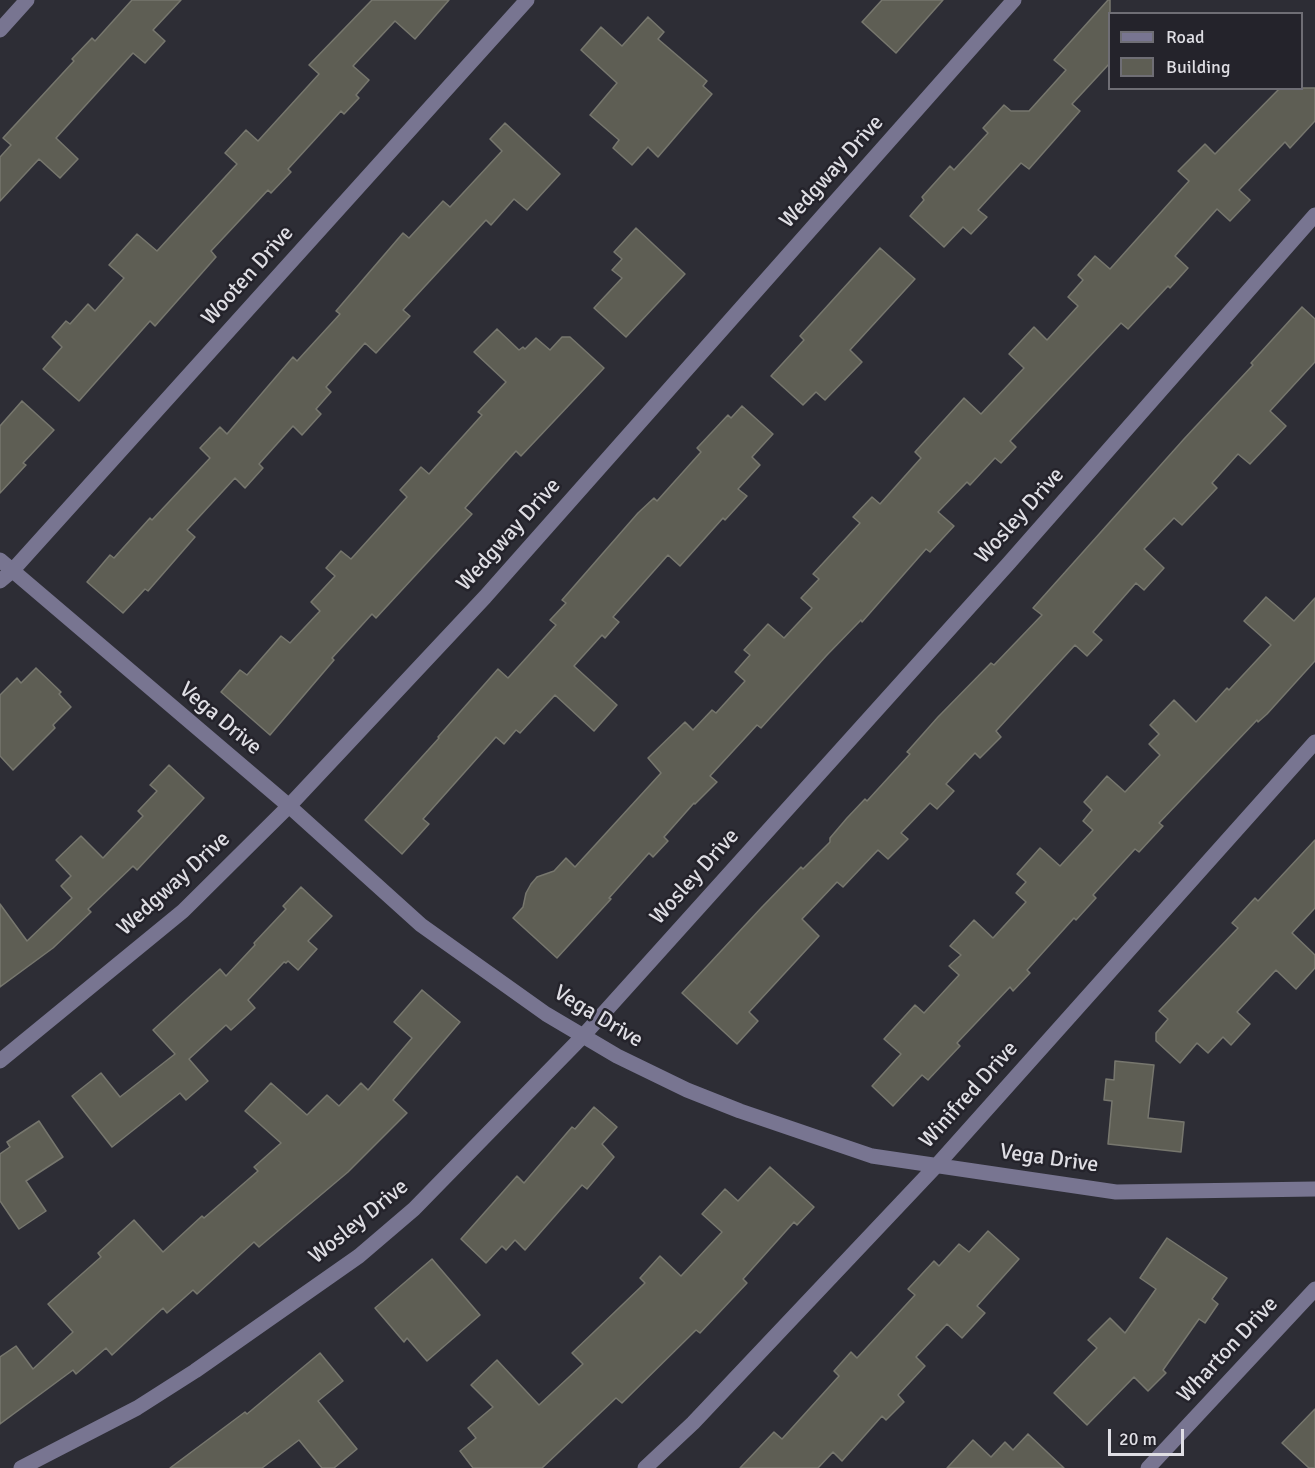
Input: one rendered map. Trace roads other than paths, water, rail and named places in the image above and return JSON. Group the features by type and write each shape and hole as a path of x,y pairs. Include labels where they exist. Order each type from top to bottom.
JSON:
{"street":[{"path":"0,30 27,0"},
{"name":"Wooten Drive","path":"6,576 527,0"},
{"name":"Wedgway Drive","path":"0,1061 183,911 289,806 485,597 1014,0"},
{"name":"Wosley Drive","path":"21,1468 147,1402 195,1371 359,1256 414,1209 583,1035 1009,563 1315,215"},
{"name":"Vega Drive","path":"0,560 6,576 289,806 421,925 546,1014 617,1056 687,1090 740,1111 872,1156 1116,1192 1315,1189"},
{"name":"Winifred Drive","path":"645,1468 693,1423 937,1165 1315,742"},
{"name":"Wharton Drive","path":"1148,1468 1315,1289"}]}
